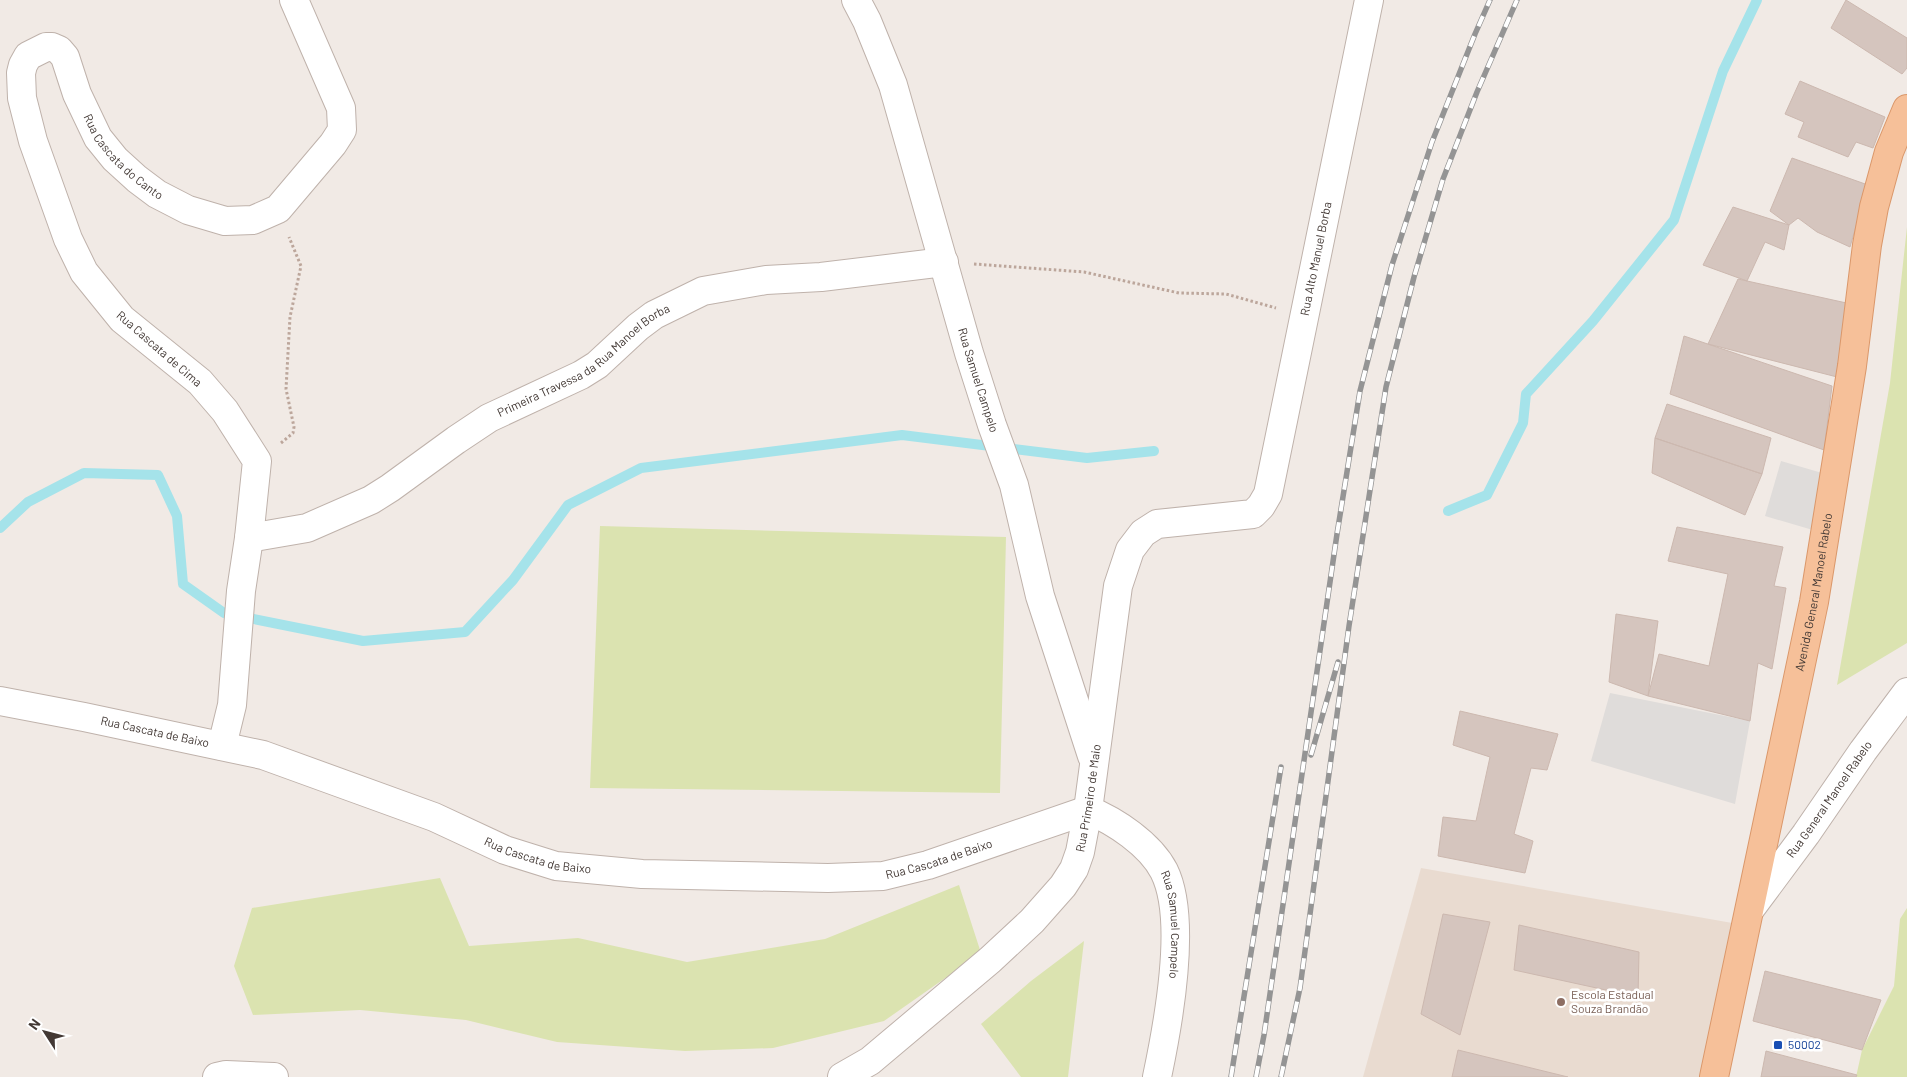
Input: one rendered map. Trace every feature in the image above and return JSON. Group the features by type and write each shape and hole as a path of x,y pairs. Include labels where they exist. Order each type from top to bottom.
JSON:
{"main road":[{"name":"Avenida General Manoel Rabelo","path":"1714,1077 1814,602 1850,376 1867,245 1874,207 1888,152 1907,109"}],"street":[{"path":"278,208 333,144 342,130 343,124 342,108 294,0"},
{"name":"Rua Samuel Campelo","path":"856,0 867,21 893,85 969,353 1014,485 1040,596 1094,764"},
{"name":"Rua Alto Manuel Borba","path":"1253,514 1261,506 1268,494 1369,0"},
{"name":"Rua Cascata do Canto","path":"21,73 28,56 46,47 59,50 65,57 77,94 98,138 114,159 157,194 188,210 225,221 253,220 278,208"},
{"name":"Rua Cascata de Cima","path":"21,73 22,98 33,141 68,239 84,272 122,319 200,382 225,411 257,461"},
{"name":"Primeira Travessa da Rua Manoel Borba","path":"249,538 307,528 371,500 489,418 581,375 597,365 638,327 654,315 703,291 766,280 821,277 944,262"},
{"path":"222,746 232,705 241,591 257,461"},
{"name":"Rua Primeiro de Maio","path":"842,1077 870,1061 990,960 1032,921 1063,886 1074,869 1080,852 1088,810 1118,586 1130,550 1143,533 1157,524 1253,514"},
{"name":"Rua General Manoel Rabelo","path":"1751,908 1806,834 1862,751 1907,692"},
{"name":"Rua Cascata de Baixo","path":"0,701 263,755 434,816 506,850 556,866 642,874 828,878 883,876 928,865 1088,810"},
{"name":"Rua Samuel Campelo","path":"1088,810 1117,825 1148,851 1163,870 1172,895 1176,937 1166,1033 1157,1077"},
{"path":"217,1077 226,1075 274,1077"}],"path":[{"path":"257,461 293,433 294,427 286,389 290,317 301,266 278,208"},
{"path":"944,262 1084,272 1179,293 1226,294 1305,316"}],"shaded area":[{"path":"1781,461 1829,475 1823,533 1765,516"},
{"path":"1610,693 1750,721 1735,804 1591,761"},
{"name":"Escola Estadual Souza Brandão","path":"1421,868 1755,927 1723,1077 1363,1077"}],"green space":[{"path":"1907,227 1907,643 1837,685 1890,383"},
{"path":"600,526 1006,537 1000,793 590,788"},
{"path":"440,878 469,946 578,938 687,962 825,939 959,885 981,953 884,1021 773,1048 685,1051 557,1042 466,1020 360,1010 253,1015 234,966 252,908"},
{"path":"1907,908 1907,1077 1856,1077 1862,1050 1894,986 1900,919"},
{"path":"1084,941 1068,1077 1021,1077 981,1024 1031,981"}],"building":[{"path":"1846,0 1907,38 1907,68 1902,74 1831,28"},
{"path":"1800,81 1885,117 1873,148 1856,142 1848,157 1798,137 1804,122 1785,114"},
{"path":"1792,158 1868,185 1850,247 1817,232 1798,218 1789,225 1770,211"},
{"path":"1733,207 1789,225 1784,250 1765,242 1747,281 1703,265"},
{"path":"1738,279 1851,304 1841,378 1708,344"},
{"path":"1684,336 1832,386 1824,450 1670,394"},
{"path":"1667,404 1771,438 1762,474 1655,438"},
{"path":"1655,438 1762,474 1745,515 1652,473"},
{"path":"1677,527 1783,547 1774,586 1786,588 1772,669 1758,663 1750,721 1648,696 1659,654 1709,666 1728,574 1668,561"},
{"path":"1616,614 1658,621 1648,696 1609,682"},
{"path":"1460,711 1558,734 1547,770 1531,768 1514,834 1533,841 1525,873 1438,856 1443,817 1476,821 1490,757 1453,745"},
{"path":"1443,914 1490,922 1460,1035 1421,1014"},
{"path":"1519,925 1639,952 1638,997 1514,970"},
{"path":"1765,971 1881,1000 1862,1050 1753,1021"},
{"path":"1458,1050 1568,1077 1452,1077"},
{"path":"1766,1051 1857,1075 1856,1077 1761,1077"}],"waterway":[{"path":"1448,511 1487,495 1523,423 1526,394 1593,321 1674,220 1723,71 1757,0"},
{"path":"0,528 28,502 84,473 158,475 177,516 183,584 224,613 363,641 465,632 513,580 568,505 641,468 902,435 1087,458 1154,451"}],"railway":[{"path":"1256,1077 1264,1035 1337,534 1360,391 1392,265 1432,142 1490,0"},
{"path":"1281,1077 1300,988 1349,626 1386,387 1414,277 1443,179 1477,92 1517,0"},
{"path":"1311,755 1338,662"},
{"path":"1231,1077 1281,767"}],"place":[{"name":"Escola Estadual Souza Brandão","path":"1561,1002"},
{"name":"50002","path":"1778,1045"}]}
